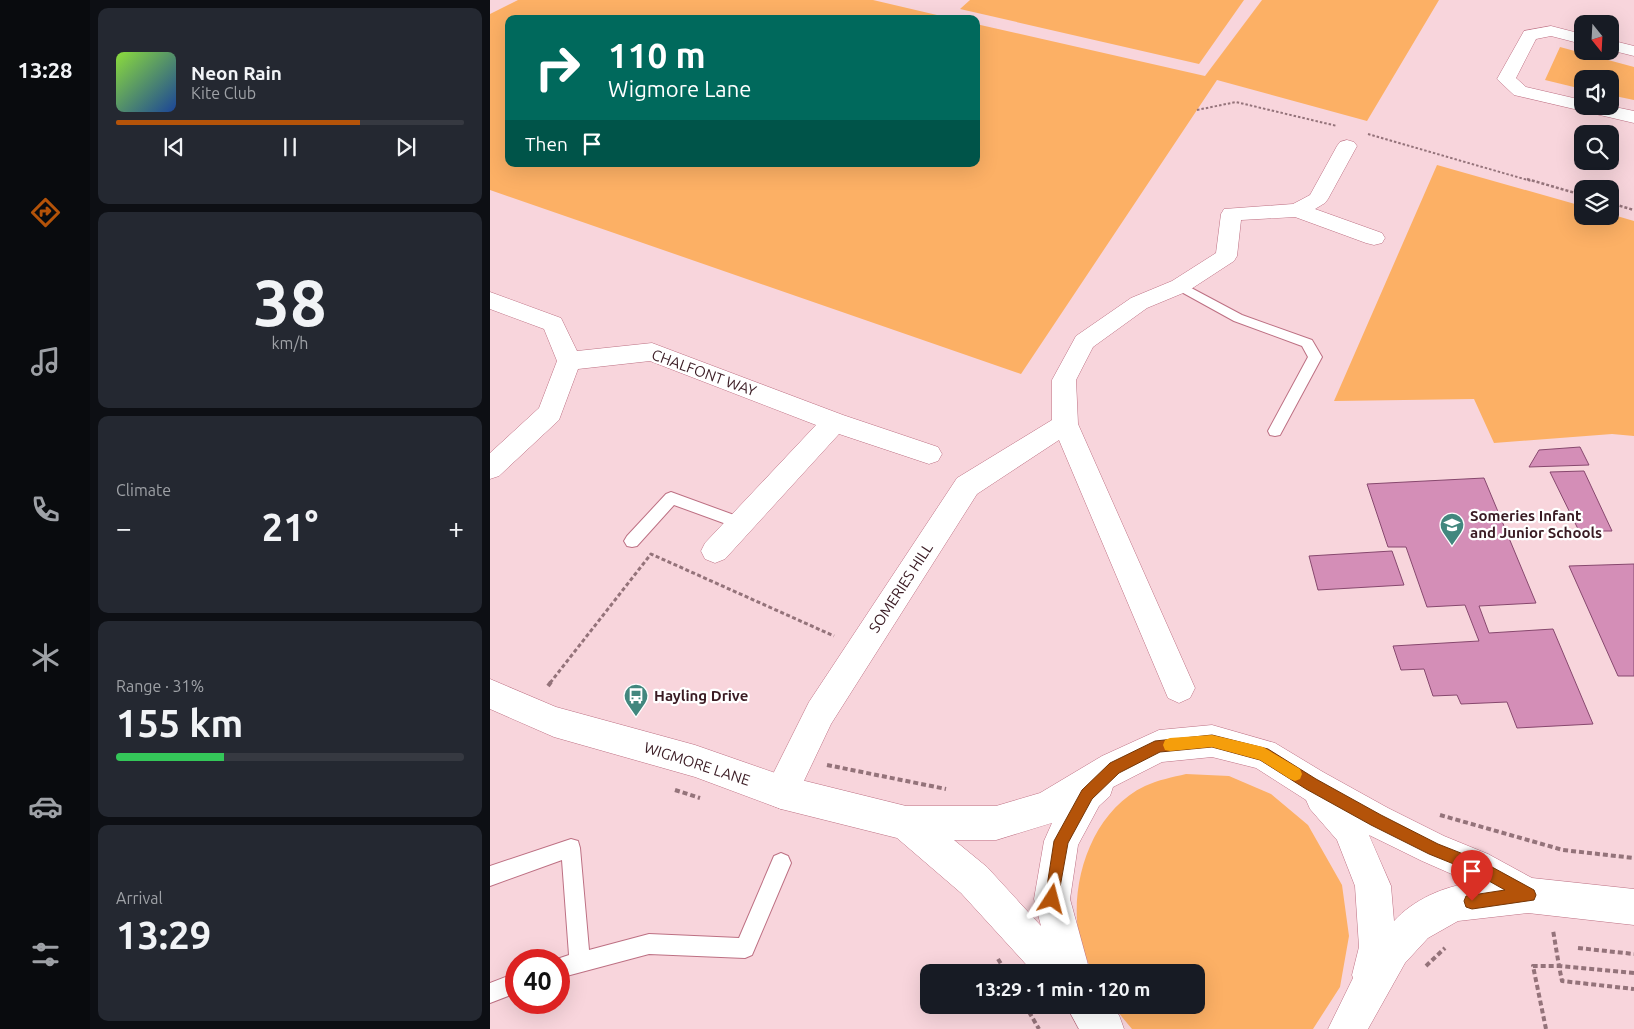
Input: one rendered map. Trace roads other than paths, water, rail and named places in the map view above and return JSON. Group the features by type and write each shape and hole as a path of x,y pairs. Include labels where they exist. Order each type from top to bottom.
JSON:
{"street":[{"path":"1574,37 1551,31 1530,35 1506,79 1520,91 1574,103"},
{"path":"1619,47 1634,51"},
{"path":"1619,113 1634,117"},
{"path":"1297,210 1318,199 1353,139"},
{"path":"1179,688 1064,424 1064,380 1084,342 1139,303 1180,286 1226,256 1231,214 1297,210 1374,238"},
{"path":"490,300 553,324 569,361 550,413 490,469"},
{"name":"CHALFONT WAY","path":"569,361 652,352 834,422 929,454"},
{"path":"715,551 834,422"},
{"name":"SOMERIES HILL","path":"782,792 820,713 967,486 1064,424"},
{"name":"WIGMORE LANE","path":"490,694 554,722 695,761 782,792 906,823 996,823 1047,808 1114,768 1159,746 1212,741 1263,754 1311,784 1376,820 1434,849 1476,866 1528,895"},
{"name":"WIGMORE LANE","path":"1069,964 1052,899 1061,841 1087,794 1114,768"},
{"name":"WIGMORE LANE","path":"1311,784 1349,828 1373,886 1378,947 1366,992"},
{"name":"WIGMORE LANE","path":"906,823 974,880 1051,964"},
{"name":"WIGMORE LANE","path":"1347,1029 1366,992 1392,950 1415,925 1452,903 1528,895 1634,907"}],"lane":[{"path":"1180,286 1238,318 1306,343 1315,357 1275,431"},
{"path":"632,541 671,498 740,523"},
{"path":"490,876 571,848 580,962"},
{"path":"570,965 649,944 745,948 781,862"},
{"path":"490,993 505,987"}],"place":[{"name":"Someries Infant and Junior Schools","path":"1452,546"},
{"name":"Hayling Drive","path":"636,717"}]}
